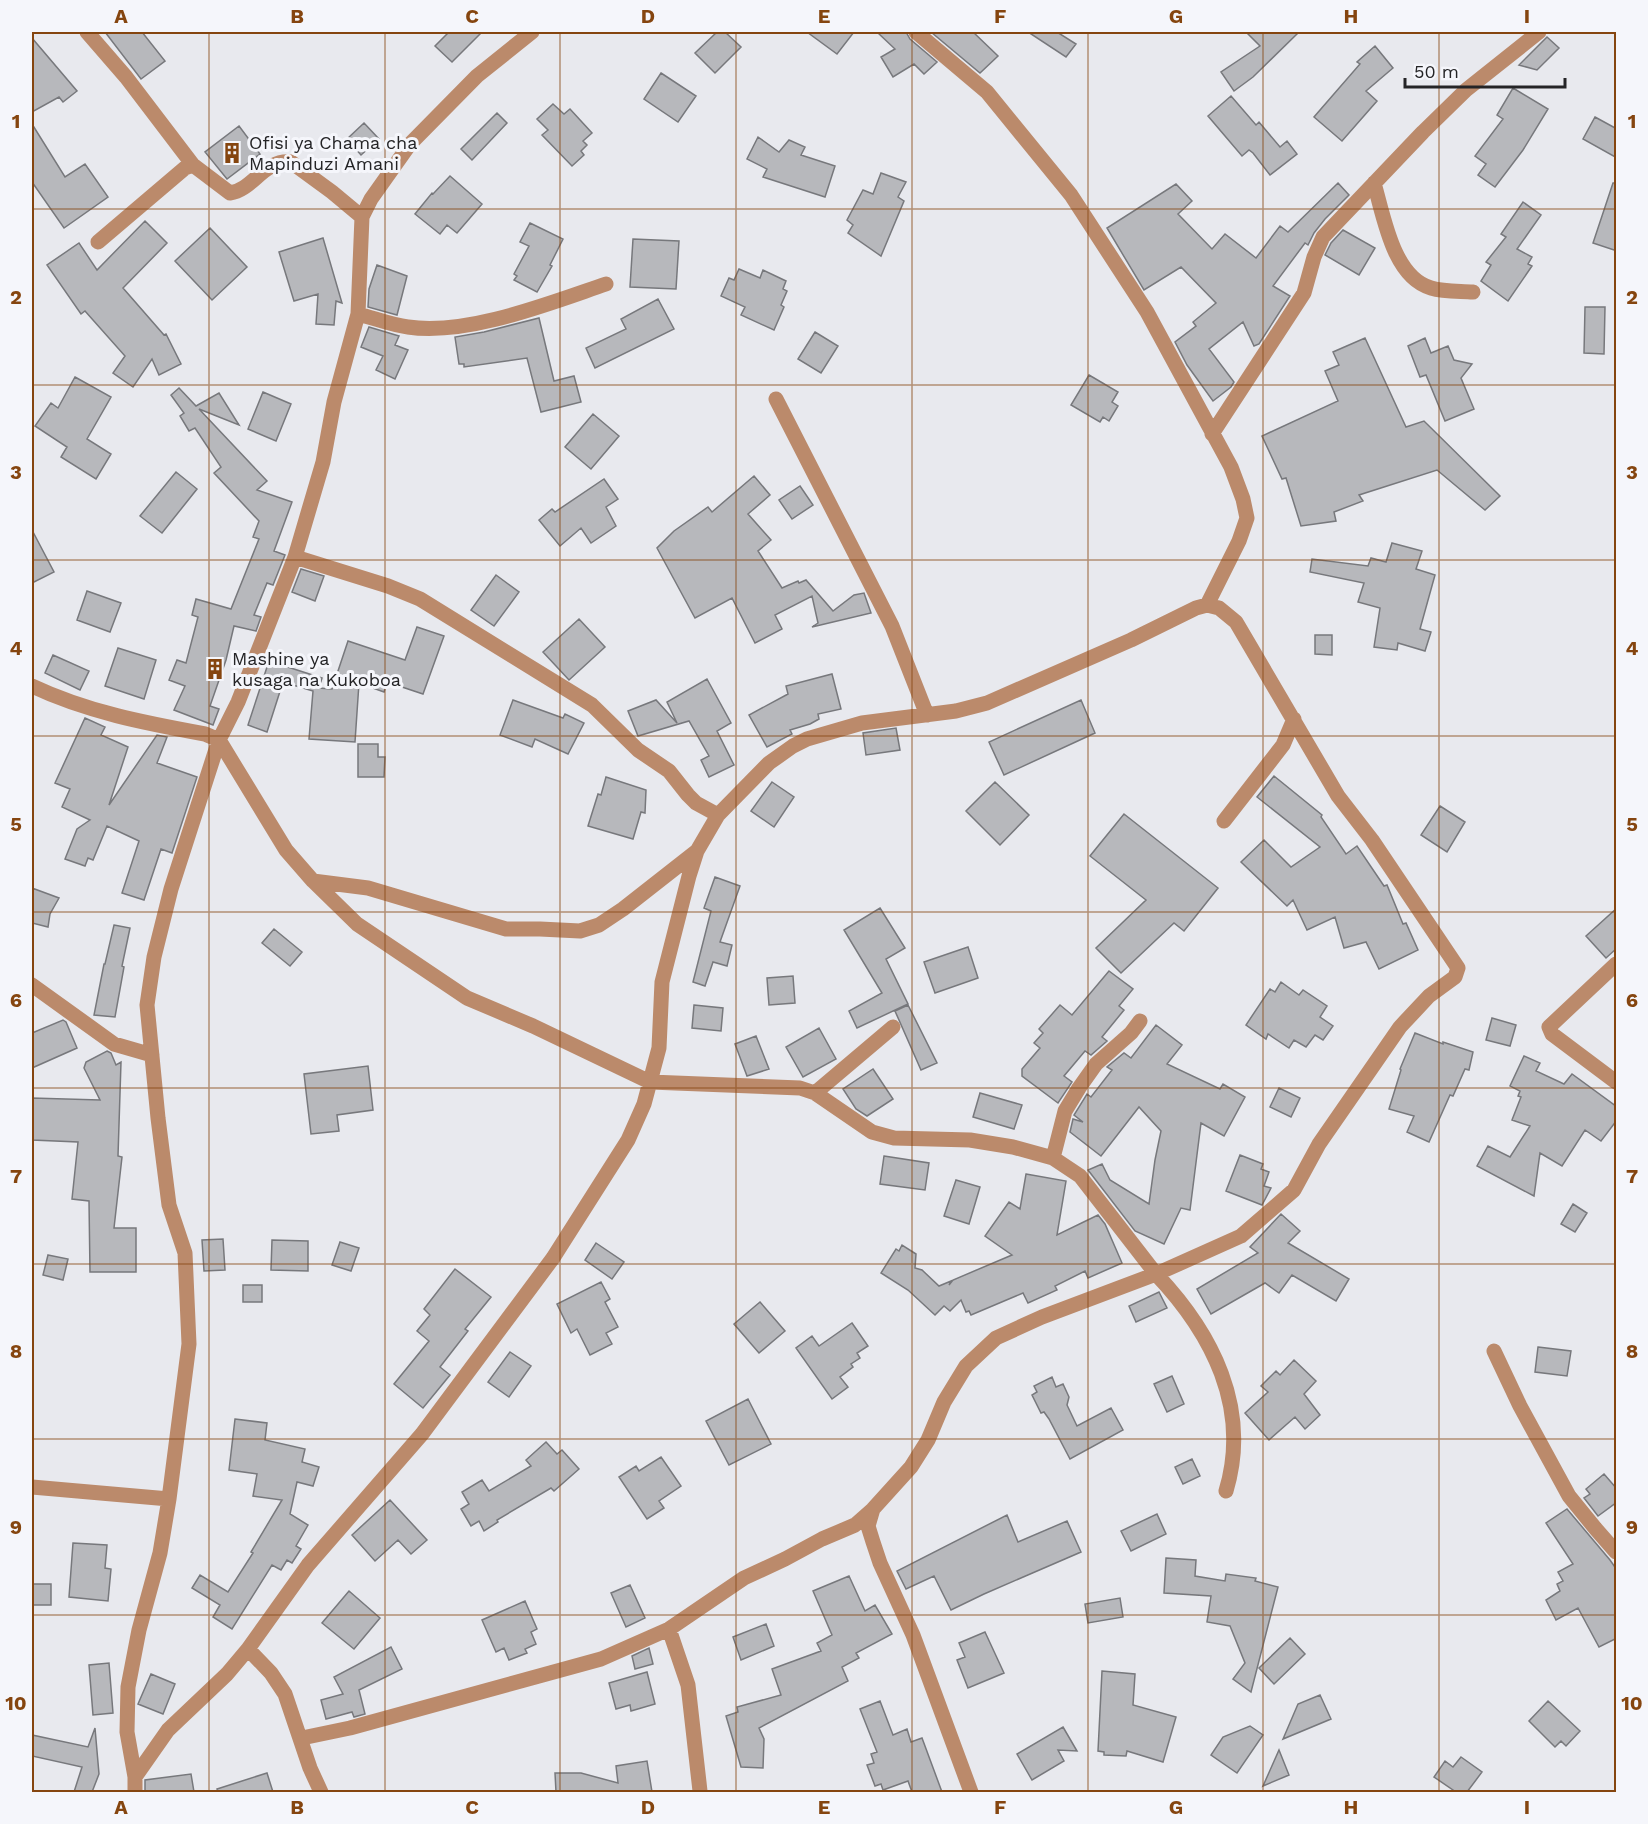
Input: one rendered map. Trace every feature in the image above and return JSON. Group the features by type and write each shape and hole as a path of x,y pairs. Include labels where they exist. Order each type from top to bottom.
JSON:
{"street":[{"path":"87,32 126,77 193,165 230,193 238,192 277,163 291,162 362,217"},
{"path":"135,1785 127,1732 128,1687 169,1499 189,1351 184,1253 169,1205 147,1005 154,957 171,889 219,740 237,702 295,557 323,462 334,402 358,314 362,217 371,199 410,144 477,76 532,32"},
{"path":"916,32 987,93 1071,195 1147,312 1231,467 1243,499 1247,518 1239,541 1207,605"},
{"path":"1212,434 1304,293 1314,257 1323,237 1466,90 1539,32"},
{"path":"98,242 185,168 193,165"},
{"path":"1374,183 1397,255 1408,274 1430,288 1473,292"},
{"path":"358,314 408,328 447,327 500,319 606,284"},
{"path":"776,399 892,626 927,715"},
{"path":"295,557 388,586 420,599 592,705 638,750 669,771 696,803 718,815"},
{"path":"135,1785 168,1730 227,1674 248,1649 308,1565 422,1434 553,1258 628,1140 644,1104 659,1048 662,982 689,876 697,851 718,815 769,763 800,743 862,723 927,715 987,703 1207,605 1219,608 1236,622 1338,796 1372,840 1458,968 1455,977 1429,996 1400,1027 1325,1135 1294,1190 1241,1236 1156,1274 1042,1317 996,1338 966,1366 944,1402 928,1440 911,1467 873,1509 855,1525 744,1578 669,1629 601,1659 350,1728 302,1738"},
{"path":"32,686 62,700 111,715 205,734 219,740 286,850 313,881 357,924 467,998 533,1026 650,1082 800,1088 815,1094 873,1132 894,1138 970,1140 1013,1147 1053,1158 1080,1176 1156,1274 1189,1311 1211,1347 1228,1389 1234,1449 1226,1491"},
{"path":"1224,822 1283,745 1294,719"},
{"path":"313,881 368,888 506,929 540,928 580,931 599,925 624,909 697,851"},
{"path":"1617,964 1549,1027 1552,1034 1617,1082"},
{"path":"32,985 114,1044 152,1055"},
{"path":"1053,1158 1065,1111 1079,1088 1096,1064 1131,1033 1140,1021"},
{"path":"815,1094 893,1028"},
{"path":"1494,1351 1520,1406 1569,1496 1617,1552"},
{"path":"32,1487 169,1499"},
{"path":"873,1509 868,1526 877,1552 914,1635 971,1792"},
{"path":"669,1629 688,1685 700,1791"},
{"path":"248,1649 281,1685 302,1738 310,1768 321,1792"}],"building":[{"path":"105,32 142,32 165,61 141,79"},
{"path":"449,32 482,32 452,62 435,46"},
{"path":"717,32 725,32 741,47 715,73 695,53"},
{"path":"807,32 854,32 837,54"},
{"path":"877,32 906,32 910,39 937,62 924,74 914,64 893,77 881,57 895,49"},
{"path":"931,32 973,32 998,56 980,73"},
{"path":"1028,32 1057,32 1076,44 1066,57"},
{"path":"1246,32 1299,32 1253,77 1234,91 1221,72 1260,46"},
{"path":"1547,37 1559,48 1537,70 1519,65"},
{"path":"32,38 77,91 63,102 59,97 32,112"},
{"path":"1375,46 1393,68 1366,91 1377,101 1342,141 1314,117 1360,64 1357,62"},
{"path":"661,73 696,96 678,122 644,99"},
{"path":"1513,88 1548,109 1523,150 1495,187 1478,175 1486,164 1475,156 1503,119 1497,115"},
{"path":"1231,96 1256,125 1259,122 1280,147 1287,141 1297,154 1270,175 1249,150 1242,156 1208,116"},
{"path":"553,104 564,114 570,109 592,133 583,141 587,145 581,151 584,155 572,166 542,135 548,130 537,119"},
{"path":"497,113 507,123 472,160 461,149"},
{"path":"1595,117 1617,129 1617,158 1583,139"},
{"path":"364,123 379,139 361,155 347,139"},
{"path":"32,124 65,177 85,164 108,197 64,228 32,182"},
{"name":"Ofisi ya Chama cha Mapinduzi Amani","path":"239,126 260,154 227,179 205,152"},
{"path":"758,137 779,152 789,140 805,147 801,155 835,166 825,197 763,177 767,169 747,159"},
{"path":"881,173 906,182 898,197 904,201 881,256 848,233 853,225 847,220 863,190 873,194"},
{"path":"450,176 482,204 457,233 447,225 440,234 415,214"},
{"path":"1338,183 1349,195 1325,219 1308,245 1305,243 1273,286 1290,296 1259,344 1254,346 1243,322 1209,349 1234,382 1213,401 1187,365 1175,342 1196,326 1193,322 1216,303 1181,267 1144,290 1107,228 1176,184 1192,201 1178,214 1212,249 1225,234 1256,258 1280,226 1288,232"},
{"path":"1613,183 1617,183 1617,251 1593,243"},
{"path":"1523,202 1541,215 1517,249 1532,257 1528,264 1532,266 1508,301 1481,281 1491,265 1486,262 1506,237 1501,234"},
{"path":"145,221 167,243 123,288 164,335 166,334 181,364 159,375 152,359 133,387 113,373 125,356 85,311 81,314 47,265 79,243 97,270"},
{"path":"530,223 563,239 550,265 552,266 537,292 514,280 517,276 514,274 529,246 520,242"},
{"path":"210,228 247,267 212,300 175,261"},
{"path":"1343,230 1375,248 1359,275 1325,255 1331,243"},
{"path":"323,238 342,303 336,301 334,325 316,324 318,294 294,301 279,252"},
{"path":"633,239 679,241 676,289 630,287"},
{"path":"377,265 407,276 397,315 368,307 369,289"},
{"path":"739,269 760,278 763,270 786,281 783,289 787,291 781,305 784,307 774,330 741,315 745,307 721,296 729,278 734,280"},
{"path":"658,299 674,329 595,368 586,348 626,329 621,319"},
{"path":"1585,307 1605,307 1604,354 1584,353"},
{"path":"539,318 554,381 574,376 581,402 541,412 527,358 464,367 464,364 459,364 455,337"},
{"path":"369,327 399,336 395,345 408,350 395,379 376,370 383,356 361,347"},
{"path":"815,332 838,346 821,373 798,359"},
{"path":"1365,338 1406,427 1424,421 1500,496 1485,510 1437,470 1359,495 1363,501 1334,512 1336,521 1301,526 1286,478 1282,479 1262,436 1338,401 1325,371 1339,365 1333,352"},
{"path":"1425,338 1431,353 1448,346 1454,360 1472,364 1461,378 1474,409 1445,421 1426,375 1420,377 1408,346"},
{"path":"1089,375 1118,392 1112,402 1118,406 1109,421 1103,417 1100,422 1071,405"},
{"path":"75,377 111,397 87,439 111,454 96,479 61,457 67,447 35,426 51,403 58,408"},
{"path":"179,388 196,406 219,393 239,425 199,409 267,481 257,490 292,502 274,551 285,555 273,585 267,583 254,615 261,617 256,631 234,626 226,660 210,706 219,709 213,725 174,710 185,686 169,680 177,660 186,663 198,617 192,615 196,599 231,609 259,539 253,537 259,521 214,473 221,467 195,428 189,431 180,416 184,413 171,395"},
{"path":"263,392 291,404 276,441 248,429"},
{"path":"593,414 619,436 591,469 565,447"},
{"path":"176,472 197,489 162,533 140,516"},
{"path":"754,476 770,495 748,514 771,540 758,551 782,588 806,580 833,611 854,595 864,593 871,613 812,627 818,623 812,596 775,615 782,629 755,643 732,598 695,618 657,548 674,531 708,507 712,512"},
{"path":"604,479 618,499 606,507 616,526 591,543 581,528 560,546 539,520 552,509 555,512"},
{"path":"800,486 813,505 792,519 779,500"},
{"path":"32,530 54,572 32,583"},
{"path":"1392,543 1422,551 1416,569 1435,575 1420,629 1431,632 1425,651 1398,643 1397,650 1374,647 1380,608 1358,602 1364,583 1310,572 1312,559 1368,566 1371,558 1386,562"},
{"path":"301,569 324,576 315,601 292,592"},
{"path":"496,575 519,592 494,626 471,610"},
{"path":"87,591 121,603 110,632 77,620"},
{"path":"579,619 605,647 569,680 543,652"},
{"path":"417,627 444,636 423,694 387,682 384,692 359,683 355,742 309,739 313,691 283,682 267,732 248,725 269,661 322,678 319,688 332,689 348,641 405,660"},
{"path":"1315,635 1332,635 1332,655 1315,654"},
{"path":"118,648 156,660 144,699 105,686"},
{"path":"53,655 89,671 80,690 45,673"},
{"path":"832,674 841,709 818,714 819,719 790,730 792,734 767,747 749,715 788,694 786,686"},
{"path":"707,679 731,723 717,731 734,765 709,777 701,760 709,756 689,721 638,736 628,711 656,700 677,723 667,702"},
{"path":"513,700 563,718 565,714 584,723 568,754 535,739 532,747 500,735"},
{"path":"1081,700 1095,733 1004,775 989,742"},
{"path":"85,718 105,727 101,735 128,747 109,805 157,735 167,737 157,763 197,777 172,853 161,849 144,900 122,893 139,841 107,826 93,860 88,858 85,866 65,859 77,829 90,820 62,807 70,789 55,783"},
{"path":"896,728 900,750 866,755 863,733"},
{"path":"358,744 378,744 378,757 385,757 384,777 358,777"},
{"path":"1274,776 1322,815 1321,817 1346,854 1357,846 1384,886 1387,885 1403,924 1406,923 1418,950 1379,969 1366,942 1344,948 1335,917 1307,930 1293,900 1287,906 1241,862 1264,840 1291,867 1320,847 1257,797"},
{"path":"606,777 646,790 645,813 641,812 633,839 588,826"},
{"path":"772,782 794,797 774,827 751,811"},
{"path":"995,782 1029,815 1000,845 966,811"},
{"path":"1440,806 1465,822 1447,852 1421,835"},
{"path":"1124,814 1218,888 1184,931 1174,923 1121,973 1096,948 1146,900 1090,856"},
{"path":"715,877 740,886 720,942 732,945 727,966 713,962 705,986 693,982 711,911 704,908"},
{"path":"32,888 59,898 50,914 48,927 32,923"},
{"path":"880,908 905,948 886,959 908,1004 857,1028 849,1011 882,993 844,930"},
{"path":"1617,908 1617,948 1606,958 1586,936"},
{"path":"114,925 130,928 115,1017 94,1015 104,964"},
{"path":"274,929 302,952 290,966 262,943"},
{"path":"968,947 978,978 935,993 924,962"},
{"path":"1109,971 1133,989 1119,1006 1124,1010 1102,1037 1107,1041 1091,1055 1085,1051 1064,1076 1072,1082 1058,1103 1022,1076 1022,1069 1040,1048 1034,1043 1043,1033 1039,1029 1060,1005 1072,1015"},
{"path":"793,976 795,1003 769,1005 767,978"},
{"path":"1281,982 1299,995 1303,990 1327,1006 1320,1017 1333,1026 1323,1040 1315,1035 1306,1047 1294,1040 1289,1048 1268,1034 1266,1039 1246,1025 1270,989 1275,992"},
{"path":"694,1005 723,1008 721,1031 692,1028"},
{"path":"908,1005 937,1063 921,1070 895,1011"},
{"path":"1492,1018 1516,1025 1510,1046 1486,1040"},
{"path":"63,1020 77,1048 32,1068 32,1033"},
{"path":"1156,1025 1182,1045 1167,1064 1220,1089 1223,1084 1245,1097 1224,1136 1201,1123 1190,1210 1181,1208 1164,1244 1135,1231 1088,1170 1102,1164 1110,1180 1149,1204 1161,1131 1139,1107 1101,1156 1070,1132 1073,1119 1083,1122 1074,1115 1087,1094 1091,1097 1112,1070 1107,1067 1124,1053 1131,1058"},
{"path":"819,1028 836,1059 803,1077 786,1047"},
{"path":"1415,1033 1473,1052 1469,1070 1465,1069 1453,1096 1450,1095 1429,1142 1407,1132 1414,1116 1389,1109 1400,1069"},
{"path":"756,1036 769,1069 747,1076 735,1044"},
{"path":"107,1051 111,1053 116,1065 121,1062 118,1156 122,1157 114,1228 136,1228 136,1272 90,1272 89,1201 72,1199 78,1142 32,1140 32,1098 100,1100 84,1068 86,1062"},
{"path":"1524,1056 1540,1063 1536,1071 1564,1084 1572,1074 1617,1107 1617,1120 1601,1141 1585,1130 1562,1166 1540,1153 1534,1196 1477,1166 1488,1146 1510,1157 1530,1126 1512,1120 1521,1097 1518,1096 1520,1091 1510,1086"},
{"path":"368,1066 373,1110 337,1115 339,1131 311,1134 304,1074"},
{"path":"873,1069 893,1099 867,1116 856,1109 843,1089"},
{"path":"1279,1088 1300,1098 1291,1117 1270,1107"},
{"path":"980,1093 1022,1105 1014,1129 973,1117"},
{"path":"1240,1155 1263,1164 1261,1169 1269,1172 1264,1186 1271,1188 1262,1205 1226,1191"},
{"path":"884,1156 929,1163 925,1190 880,1184"},
{"path":"1026,1174 1066,1181 1057,1235 1098,1215 1105,1224 1122,1263 1088,1278 1085,1271 1055,1286 1057,1290 1028,1303 1023,1293 971,1315 969,1311 966,1312 961,1300 950,1311 944,1306 935,1315 908,1290 881,1273 896,1249 899,1251 902,1245 916,1254 915,1268 922,1270 939,1286 951,1281 949,1285 953,1280 1012,1255 985,1236 1009,1202 1020,1209"},
{"path":"956,1180 980,1187 969,1224 944,1216"},
{"path":"1573,1204 1587,1213 1575,1232 1561,1224"},
{"path":"1281,1214 1300,1231 1288,1243 1349,1279 1336,1301 1292,1275 1279,1293 1265,1283 1211,1314 1197,1289 1258,1253 1250,1247"},
{"path":"223,1239 225,1270 204,1271 202,1240"},
{"path":"272,1240 308,1241 308,1271 271,1270"},
{"path":"340,1242 359,1248 351,1271 332,1265"},
{"path":"596,1243 624,1262 612,1279 585,1260"},
{"path":"48,1255 68,1259 63,1280 43,1275"},
{"path":"455,1269 491,1297 465,1329 468,1331 440,1367 450,1375 423,1408 394,1384 429,1341 417,1331 430,1315 424,1309"},
{"path":"601,1282 610,1299 605,1302 618,1327 606,1333 612,1344 590,1355 577,1329 571,1333 557,1304"},
{"path":"243,1285 262,1285 262,1302 243,1302"},
{"path":"1159,1292 1167,1308 1136,1322 1129,1306"},
{"path":"760,1302 785,1331 759,1353 734,1324"},
{"path":"852,1323 868,1346 857,1353 860,1358 851,1364 853,1367 840,1377 848,1387 832,1399 796,1348 812,1336 819,1346"},
{"path":"1538,1347 1571,1351 1567,1376 1535,1372"},
{"path":"510,1352 531,1366 509,1397 488,1382"},
{"path":"1294,1360 1316,1381 1304,1394 1320,1415 1305,1429 1295,1417 1269,1440 1245,1413 1268,1392 1261,1386 1276,1371 1280,1375"},
{"path":"1172,1376 1184,1404 1167,1412 1154,1384"},
{"path":"1052,1377 1056,1387 1063,1384 1069,1397 1067,1405 1077,1426 1111,1408 1123,1430 1070,1459 1049,1419 1044,1412 1041,1413 1032,1395 1037,1392 1034,1386"},
{"path":"748,1399 771,1444 729,1465 706,1421"},
{"path":"235,1419 267,1423 265,1440 305,1449 302,1462 319,1467 313,1486 297,1482 290,1514 308,1525 296,1546 301,1549 292,1563 287,1560 281,1570 272,1565 232,1629 213,1617 220,1605 192,1588 200,1575 228,1592 253,1553 251,1552 282,1500 253,1496 257,1474 229,1470"},
{"path":"546,1442 557,1454 562,1450 579,1469 554,1491 551,1488 497,1520 498,1522 484,1531 479,1521 471,1526 461,1509 469,1504 462,1492 482,1480 489,1491 531,1466 526,1460"},
{"path":"661,1457 681,1486 659,1501 664,1508 647,1519 619,1477 636,1466 639,1471"},
{"path":"1192,1459 1200,1476 1183,1484 1175,1467"},
{"path":"1604,1474 1617,1489 1617,1502 1598,1516 1584,1498 1590,1494 1586,1489"},
{"path":"390,1500 427,1540 411,1554 398,1540 375,1561 352,1535"},
{"path":"1567,1509 1617,1570 1617,1638 1599,1647 1578,1608 1556,1620 1546,1600 1560,1591 1557,1584 1563,1581 1558,1572 1573,1564 1546,1523"},
{"path":"1157,1514 1166,1534 1131,1551 1121,1531"},
{"path":"1007,1515 1018,1542 1067,1521 1081,1552 951,1610 934,1576 906,1589 897,1571"},
{"path":"73,1543 107,1545 105,1568 111,1569 108,1601 69,1597"},
{"path":"1166,1558 1196,1560 1195,1576 1225,1581 1226,1574 1256,1578 1255,1581 1278,1587 1251,1692 1233,1679 1245,1663 1230,1626 1207,1622 1211,1596 1164,1593"},
{"path":"849,1576 865,1611 875,1605 892,1634 856,1653 859,1658 842,1667 848,1681 759,1728 764,1739 763,1768 741,1767 726,1716 738,1712 737,1707 781,1695 772,1669 821,1651 817,1643 832,1635 813,1591"},
{"path":"32,1584 51,1584 51,1605 32,1605"},
{"path":"630,1585 645,1618 626,1627 611,1593"},
{"path":"349,1591 380,1618 354,1649 322,1623"},
{"path":"1120,1598 1123,1617 1088,1623 1085,1604"},
{"path":"525,1601 537,1629 531,1632 536,1644 525,1649 527,1653 509,1660 504,1648 496,1652 482,1620"},
{"path":"766,1624 774,1646 741,1660 733,1637"},
{"path":"985,1632 1004,1673 968,1688 957,1660 965,1657 959,1643"},
{"path":"1290,1638 1305,1654 1274,1684 1259,1668"},
{"path":"391,1647 402,1669 359,1690 365,1714 354,1717 352,1712 326,1719 321,1700 343,1694 334,1677"},
{"path":"649,1648 653,1664 635,1669 632,1656"},
{"path":"109,1663 113,1713 93,1715 89,1665"},
{"path":"1102,1671 1135,1674 1133,1705 1176,1717 1163,1762 1127,1751 1126,1756 1104,1755 1104,1752 1098,1751"},
{"path":"647,1672 655,1704 631,1711 630,1705 616,1709 609,1683"},
{"path":"151,1674 175,1684 163,1714 138,1704"},
{"path":"1320,1695 1331,1719 1283,1739 1298,1704"},
{"path":"880,1701 893,1735 907,1729 911,1742 922,1738 942,1792 912,1792 908,1781 883,1790 881,1784 875,1786 867,1765 874,1763 871,1754 877,1752 860,1709"},
{"path":"1548,1701 1580,1731 1566,1746 1561,1741 1555,1747 1529,1721"},
{"path":"1250,1726 1263,1735 1237,1773 1211,1755 1223,1737"},
{"path":"1063,1727 1077,1751 1058,1750 1064,1761 1032,1780 1017,1754"},
{"path":"95,1728 99,1774 92,1792 74,1792 82,1767 32,1756 32,1735 88,1747"},
{"path":"1279,1750 1289,1775 1263,1786"},
{"path":"1461,1757 1482,1772 1467,1792 1456,1792 1434,1777 1445,1761 1453,1767"},
{"path":"647,1761 652,1792 556,1792 555,1773 581,1773 618,1783 616,1766"},
{"path":"267,1773 273,1792 218,1792 217,1789"},
{"path":"191,1774 194,1792 145,1792 145,1780"}],"place":[{"name":"Ofisi ya Chama cha Mapinduzi Amani","path":"232,153"},
{"name":"Mashine ya kusaga na Kukoboa","path":"215,669"}]}
